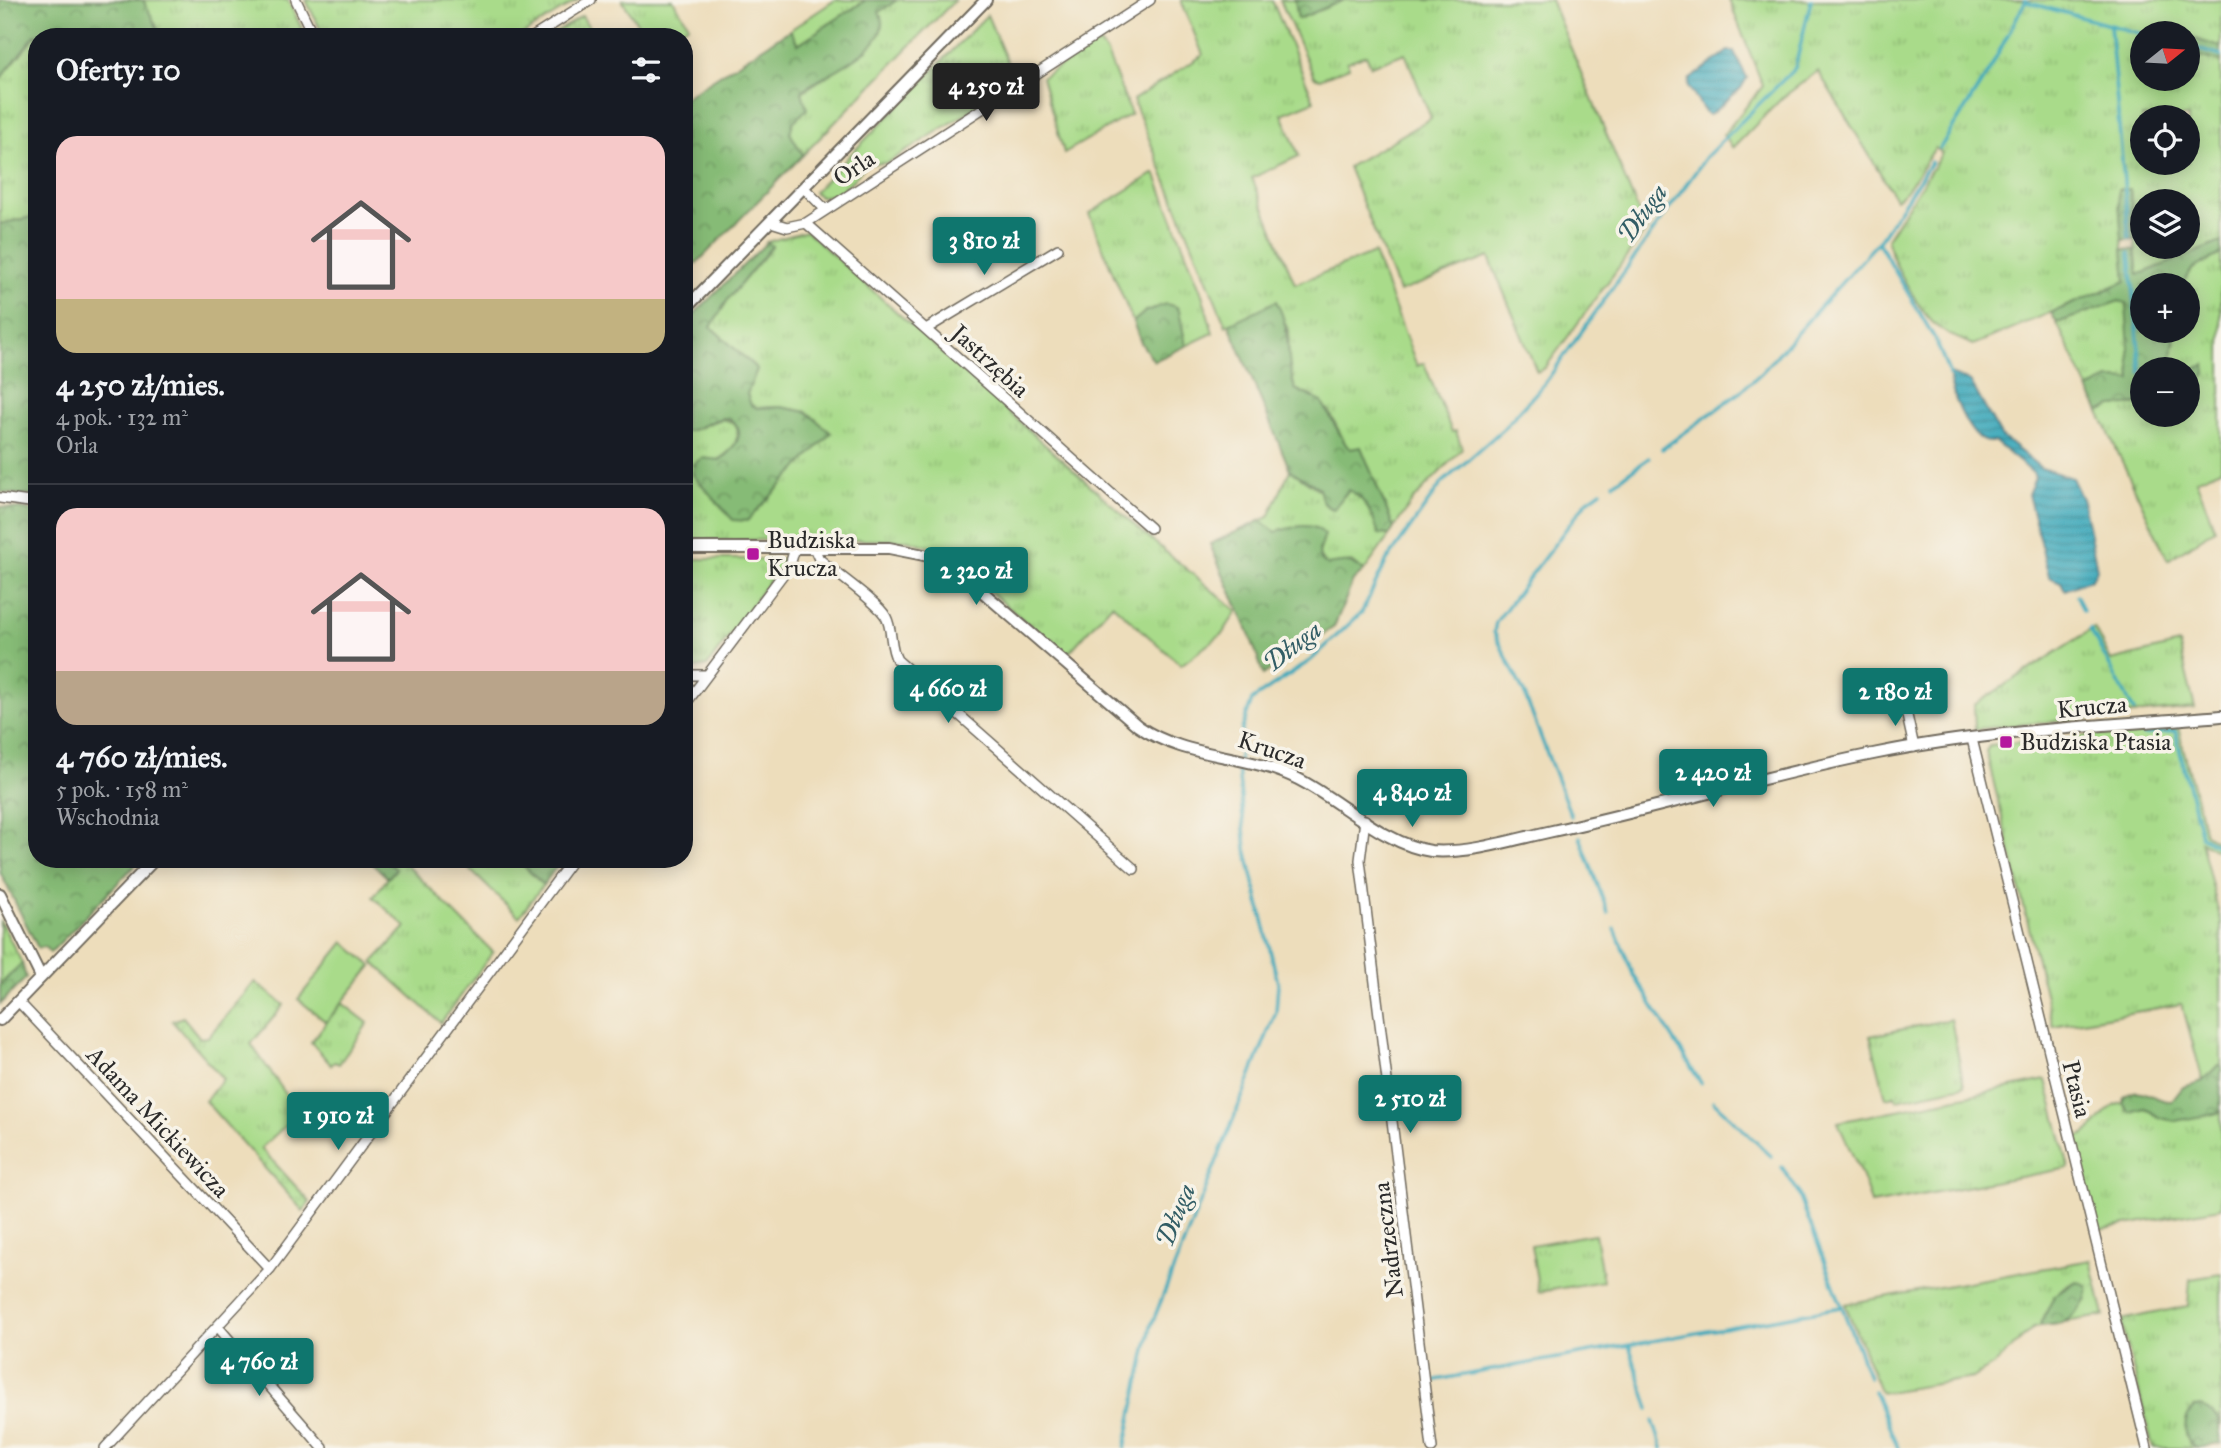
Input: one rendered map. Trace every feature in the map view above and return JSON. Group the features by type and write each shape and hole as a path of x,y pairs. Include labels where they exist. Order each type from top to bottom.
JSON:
{"street":[{"path":"296,0 310,28"},
{"path":"547,28 590,0"},
{"path":"693,301 986,0"},
{"name":"Orla","path":"806,223 1150,0"},
{"name":"Orla","path":"804,189 826,210"},
{"path":"771,222 787,227 806,223"},
{"name":"Jastrzębia","path":"806,223 1150,528"},
{"path":"926,329 1058,249"},
{"path":"0,498 28,502"},
{"name":"Krucza","path":"693,548 889,548 934,557 970,581 1149,734 1174,745 1251,762 1296,778 1401,841 1422,849 1458,850 1612,818 1878,753 1914,747 1972,739 2221,717"},
{"path":"693,694 790,565 795,548"},
{"path":"814,548 819,559 882,611 889,624 891,648 897,660 1134,869"},
{"path":"693,675 707,675"},
{"path":"1903,702 1914,747"},
{"name":"Ptasia","path":"1972,739 2147,1448"},
{"name":"Nadrzeczna","path":"1365,820 1360,860 1433,1448"},
{"path":"0,1020 146,868"},
{"path":"105,1448 270,1269 566,868"},
{"path":"0,894 41,977"},
{"name":"Adama Mickiewicza","path":"18,1001 270,1269"},
{"path":"218,1327 323,1448"}],"green space":[{"path":"0,0 143,0 157,28 28,28 28,44 0,79"},
{"path":"143,0 288,0 302,28 157,28"},
{"path":"306,0 578,0 533,28 320,28"},
{"path":"622,0 673,0 689,25 684,28 640,28"},
{"path":"835,0 866,0 798,44 790,30"},
{"path":"866,0 897,0 879,12 882,24 879,36 870,47 844,66 805,88 802,92 807,109 793,122 790,133 803,155 696,264 693,260 693,92 790,30 798,44"},
{"path":"897,0 955,0 803,155 790,133 791,126 804,108 802,92 867,50 879,12"},
{"path":"1181,0 1272,0 1314,101 1282,114 1299,156 1252,178 1295,284 1374,253 1417,366 1424,363 1452,432 1456,431 1462,449 1414,499 1394,528 1361,448 1350,449 1329,411 1313,397 1295,389 1289,365 1288,330 1276,302 1226,326 1133,100 1203,55"},
{"path":"1280,0 1295,0 1298,19 1344,0 1551,0 1646,230 1545,368 1537,372 1489,257 1399,292 1348,167 1431,118 1405,53 1371,66 1366,55 1347,62 1349,67 1320,79 1314,77"},
{"path":"1295,0 1344,0 1298,19"},
{"path":"1729,0 2221,0 2221,47 2200,41 2200,21 2130,21 2130,91 2200,91 2200,56 2221,62 2221,242 2200,251 2200,189 2118,190 2126,281 1973,345 1943,331 1932,322 1900,273 1887,239 1942,153 1935,148 1907,190 1896,199 1818,71 1782,98 1733,148 1723,135 1763,86"},
{"path":"987,15 1016,82 887,163 867,164 841,191 828,196 819,196 814,192"},
{"path":"582,16 589,28 563,28"},
{"path":"2200,41 2221,47 2221,62 2200,56"},
{"path":"1099,43 1106,51 1131,114 1064,153 1042,77"},
{"path":"28,45 28,218 0,224 0,79"},
{"path":"1155,173 1202,294 1213,333 1186,346 1179,311 1173,305 1146,311 1133,322 1089,214"},
{"path":"2118,189 2130,189 2130,239 2122,240"},
{"path":"28,218 28,496 0,492 0,224"},
{"path":"806,231 1147,536 1237,611 1223,633 1181,665 1112,604 1066,656 941,550 908,540 693,540 693,474 831,433 807,412 781,407 757,408 751,405 747,394 757,369 711,327 729,298 772,247 767,242"},
{"path":"767,242 772,246 729,298 711,327 757,369 747,394 751,405 757,408 781,407 807,412 831,433 747,521 733,520 693,475 694,464 702,458 720,460 729,452 737,442 739,430 726,418 693,430 693,315"},
{"path":"2221,242 2221,254 2192,269 2190,273 2143,273 2178,259 2200,259 2200,250"},
{"path":"2123,249 2130,250 2130,259 2136,259 2138,273 2130,273 2130,343 2174,343 2173,357 2130,357 2130,365 2126,303 2119,301 2057,323 2051,313 2126,281"},
{"path":"2221,254 2221,469 2196,480 2215,529 2168,560 2099,412 2112,406 2130,405 2130,427 2200,427 2200,378 2205,365 2200,367 2200,357 2172,356 2174,343 2200,343 2200,273 2189,273 2203,262"},
{"path":"2136,259 2180,259 2145,273 2138,273"},
{"path":"1276,301 1285,323 1295,389 1322,402 1350,449 1361,447 1394,528 1390,535 1379,534 1368,509 1354,493 1348,490 1334,509 1330,508 1323,501 1319,488 1290,470 1229,324"},
{"path":"2119,301 2126,303 2131,357 2130,380 2109,379 2088,389 2057,323"},
{"path":"1166,304 1177,307 1179,311 1186,346 1154,361 1141,343 1133,322 1146,311"},
{"path":"2205,365 2206,374 2200,381 2200,366"},
{"path":"2109,379 2130,380 2130,405 2112,406 2099,412 2088,389"},
{"path":"718,420 731,422 737,427 737,437 730,451 693,474 693,430"},
{"path":"1290,470 1338,503 1349,490 1355,493 1368,508 1379,534 1390,535 1364,571 1352,562 1327,565 1318,556 1323,542 1276,532 1260,521 1269,517"},
{"path":"0,507 28,510 28,868 132,868 50,953 45,947 38,948 0,872"},
{"path":"1260,521 1276,532 1302,526 1320,530 1325,535 1319,550 1320,560 1328,565 1350,563 1364,571 1353,581 1334,627 1263,675 1246,625 1210,544"},
{"path":"693,559 783,559 781,565 707,666 693,668"},
{"path":"2094,628 2111,661 2179,644 2195,708 1975,729 1974,705"},
{"path":"2178,727 2205,834 2221,844 2221,853 2201,841 2221,922 2221,1066 2203,1081 2182,1004 2053,1026 1986,751 1990,745"},
{"path":"377,868 396,869 388,878"},
{"path":"410,868 493,952 441,1023 373,962 406,927 373,897 395,869"},
{"path":"468,868 526,868 543,885 519,917"},
{"path":"526,868 555,868 543,885"},
{"path":"0,920 22,963 0,985"},
{"path":"344,942 372,966 326,1022 298,999"},
{"path":"22,963 26,978 0,1004 0,985"},
{"path":"255,982 284,1005 251,1044 299,1113 261,1148 310,1202 303,1211 205,1101 223,1079 172,1021 183,1017 200,1038 208,1037"},
{"path":"342,1003 368,1023 339,1064 335,1062 331,1065 311,1042"},
{"path":"1951,1019 1964,1086 1897,1100 1894,1096 1886,1098 1870,1036"},
{"path":"2218,1065 2221,1066 2220,1113 2175,1121 2160,1118 2146,1108 2129,1112 2123,1103 2124,1097 2137,1092 2172,1101 2183,1087 2203,1081"},
{"path":"2046,1080 2069,1168 1871,1204 1838,1122"},
{"path":"2123,1103 2127,1111 2147,1108 2175,1121 2221,1111 2221,1208 2098,1230 2075,1137 2089,1131 2108,1110"},
{"path":"1595,1234 1603,1281 1539,1292 1531,1245"},
{"path":"2091,1260 2104,1316 2064,1322 2087,1300 2077,1281 2069,1284 2054,1299 2040,1326 2034,1327 1994,1365 1973,1378 1881,1393 1845,1304"},
{"path":"2221,1274 2221,1426 2218,1417 2194,1407 2186,1420 2190,1444 2196,1448 2153,1448 2121,1320 2188,1306 2190,1279"},
{"path":"2077,1281 2086,1285 2087,1295 2077,1311 2064,1322 2040,1326 2054,1296"},
{"path":"2201,1406 2218,1417 2221,1444 2196,1448 2188,1439 2185,1429 2187,1417 2194,1407"}],"water":[{"path":"1728,51 1734,52 1747,78 1741,88 1710,115 1706,114 1688,86 1689,80"},
{"path":"1950,374 1970,381 2001,436 2041,468 2072,478 2083,501 2097,569 2092,579 2065,590 2061,582 2049,577 2028,494 2035,478 2033,473 1995,442 1984,441 1972,431 1952,390"}],"waterway":[{"name":"Długa","path":"1125,1448 1151,1326 1276,1012 1278,983 1246,849 1238,768 1242,729 1252,700 1311,660 1362,612 1386,562 1442,483 1503,429 1545,383 1706,157 1795,68 1811,0"},
{"path":"1940,148 1989,71 2026,0"},
{"path":"2026,2 2130,31"},
{"path":"2110,25 2129,238"},
{"path":"2200,50 2221,56"},
{"path":"1662,449 1739,393 1762,372 1878,242 1931,162"},
{"path":"1878,242 1935,339 1950,375"},
{"path":"2131,259 2140,357"},
{"path":"1614,483 1649,458"},
{"path":"1571,816 1524,693 1494,632 1496,622 1587,501 1601,491"},
{"path":"2077,596 2083,610"},
{"path":"2090,629 2134,711"},
{"path":"2144,735 2175,731 2201,836 2221,848"},
{"path":"1580,837 1608,913"},
{"path":"1615,929 1633,974 1701,1083"},
{"path":"1713,1101 1771,1156"},
{"path":"1782,1167 1797,1190 1869,1377"},
{"path":"1436,1380 1841,1307"},
{"path":"1629,1345 1649,1409"},
{"path":"1874,1391 1898,1448"},
{"path":"1653,1421 1662,1448"}],"place":[{"name":"Budziska Krucza","path":"753,554"},
{"name":"Budziska Ptasia","path":"2006,742"}]}
